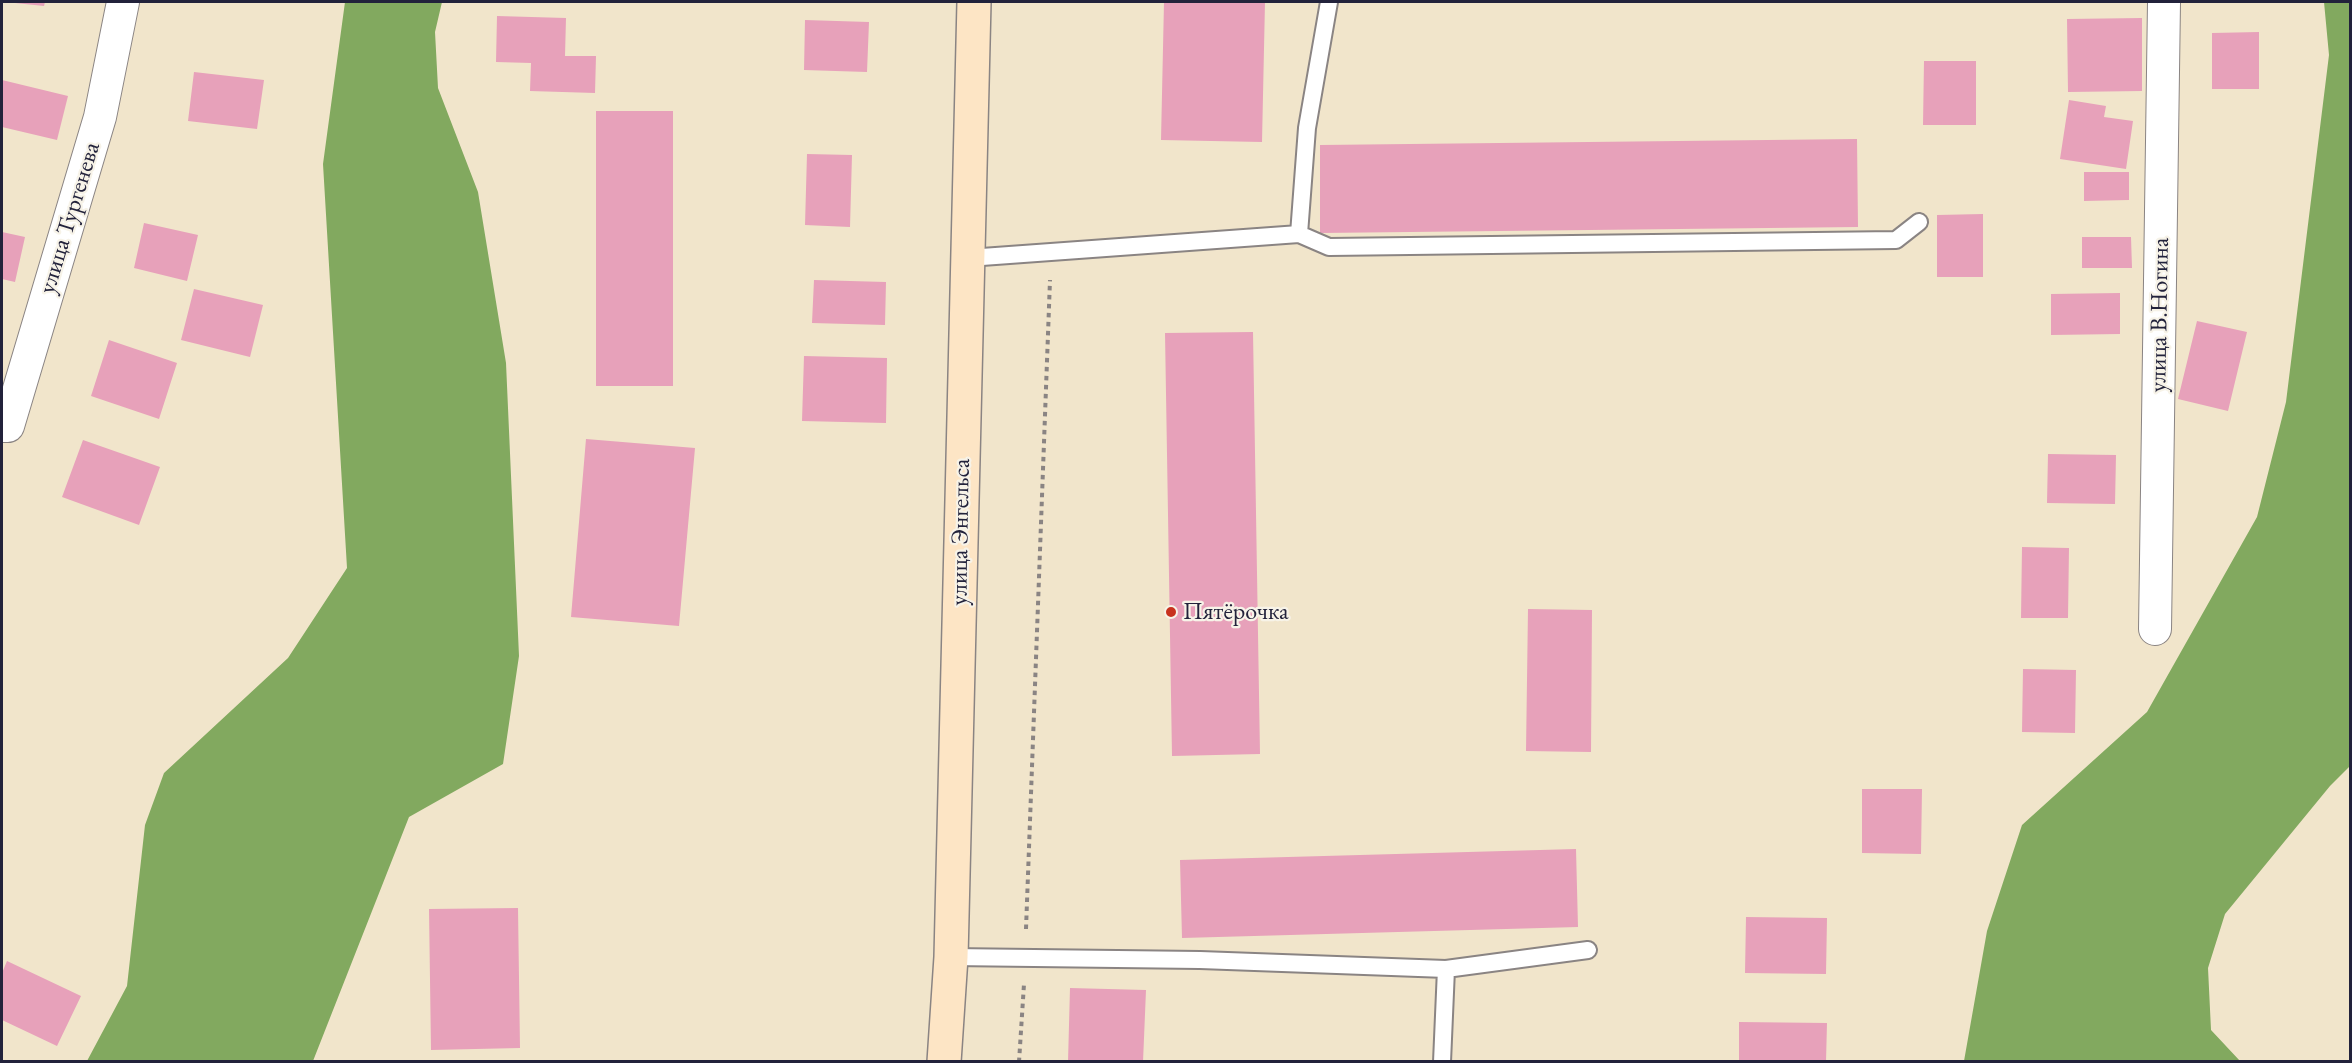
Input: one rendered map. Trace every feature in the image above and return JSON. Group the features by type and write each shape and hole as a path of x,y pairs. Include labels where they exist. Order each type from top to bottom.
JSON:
{"main road":[{"name":"улица Энгельса","path":"944,1062 951,957 974,2"}],"street":[{"name":"улица Тургенева","path":"2,426 8,426 100,117 123,2"},
{"name":"улица В.Ногина","path":"2155,629 2164,2"}],"lane":[{"path":"1299,234 1307,128 1329,2"},
{"path":"968,258 1299,234 1329,247 1896,240 1920,222"},
{"path":"951,957 1200,960 1446,969 1588,950"},
{"path":"1442,1062 1446,969"}],"path":[{"path":"1019,1062 1025,958 1051,252"}],"green space":[{"path":"345,2 442,2 435,32 438,88 478,192 506,363 519,656 503,764 409,817 313,1061 87,1061 127,986 145,825 164,773 288,658 347,568 323,164"},
{"path":"2324,2 2350,2 2350,766 2330,786 2225,914 2208,968 2211,1030 2240,1061 1964,1061 1987,931 2022,825 2147,712 2257,517 2286,402 2329,55"}],"building":[{"path":"15,2 45,2 44,6"},
{"path":"1164,2 1265,2 1262,142 1161,140"},
{"path":"497,16 566,18 565,56 596,56 595,93 530,91 531,63 496,62"},
{"path":"2142,18 2142,91 2068,92 2067,19"},
{"path":"805,20 869,22 867,72 804,70"},
{"path":"2259,32 2259,89 2212,89 2212,33"},
{"path":"1924,61 1976,61 1976,125 1923,125"},
{"path":"194,72 264,80 257,129 188,121"},
{"path":"2,80 68,96 57,140 2,127"},
{"path":"2069,100 2106,106 2104,117 2133,121 2126,169 2060,159"},
{"path":"596,111 673,111 673,386 596,386"},
{"path":"1857,139 1858,227 1320,233 1320,145"},
{"path":"807,154 852,155 850,227 805,225"},
{"path":"2084,172 2129,172 2129,200 2084,201"},
{"path":"1983,214 1983,277 1937,277 1937,215"},
{"path":"144,223 198,235 187,281 134,268"},
{"path":"2,232 25,237 15,282 2,279"},
{"path":"2082,237 2131,237 2132,268 2082,268"},
{"path":"814,280 886,282 885,325 812,323"},
{"path":"194,289 263,305 250,357 181,340"},
{"path":"2120,293 2120,334 2051,335 2051,294"},
{"path":"2197,321 2247,332 2228,411 2178,399"},
{"path":"1253,332 1260,754 1172,756 1165,333"},
{"path":"109,340 177,363 159,419 91,396"},
{"path":"804,356 887,358 886,423 802,421"},
{"path":"586,439 695,448 679,626 571,617"},
{"path":"83,440 160,467 139,525 62,497"},
{"path":"2048,454 2116,455 2115,504 2047,503"},
{"path":"2022,547 2069,548 2068,618 2021,618"},
{"path":"1528,609 1592,610 1591,752 1526,751"},
{"path":"2023,669 2076,670 2075,733 2022,732"},
{"path":"1862,789 1922,789 1921,854 1862,853"},
{"path":"1576,849 1578,927 1182,938 1180,860"},
{"path":"518,908 520,1048 431,1050 429,909"},
{"path":"1746,917 1827,918 1826,974 1745,973"},
{"path":"7,961 81,996 57,1046 2,1020 2,973"},
{"path":"1070,988 1146,990 1143,1062 1068,1062"},
{"path":"1739,1022 1827,1023 1826,1062 1739,1062"}],"place":[{"name":"Пятёрочка","path":"1171,612"}]}
